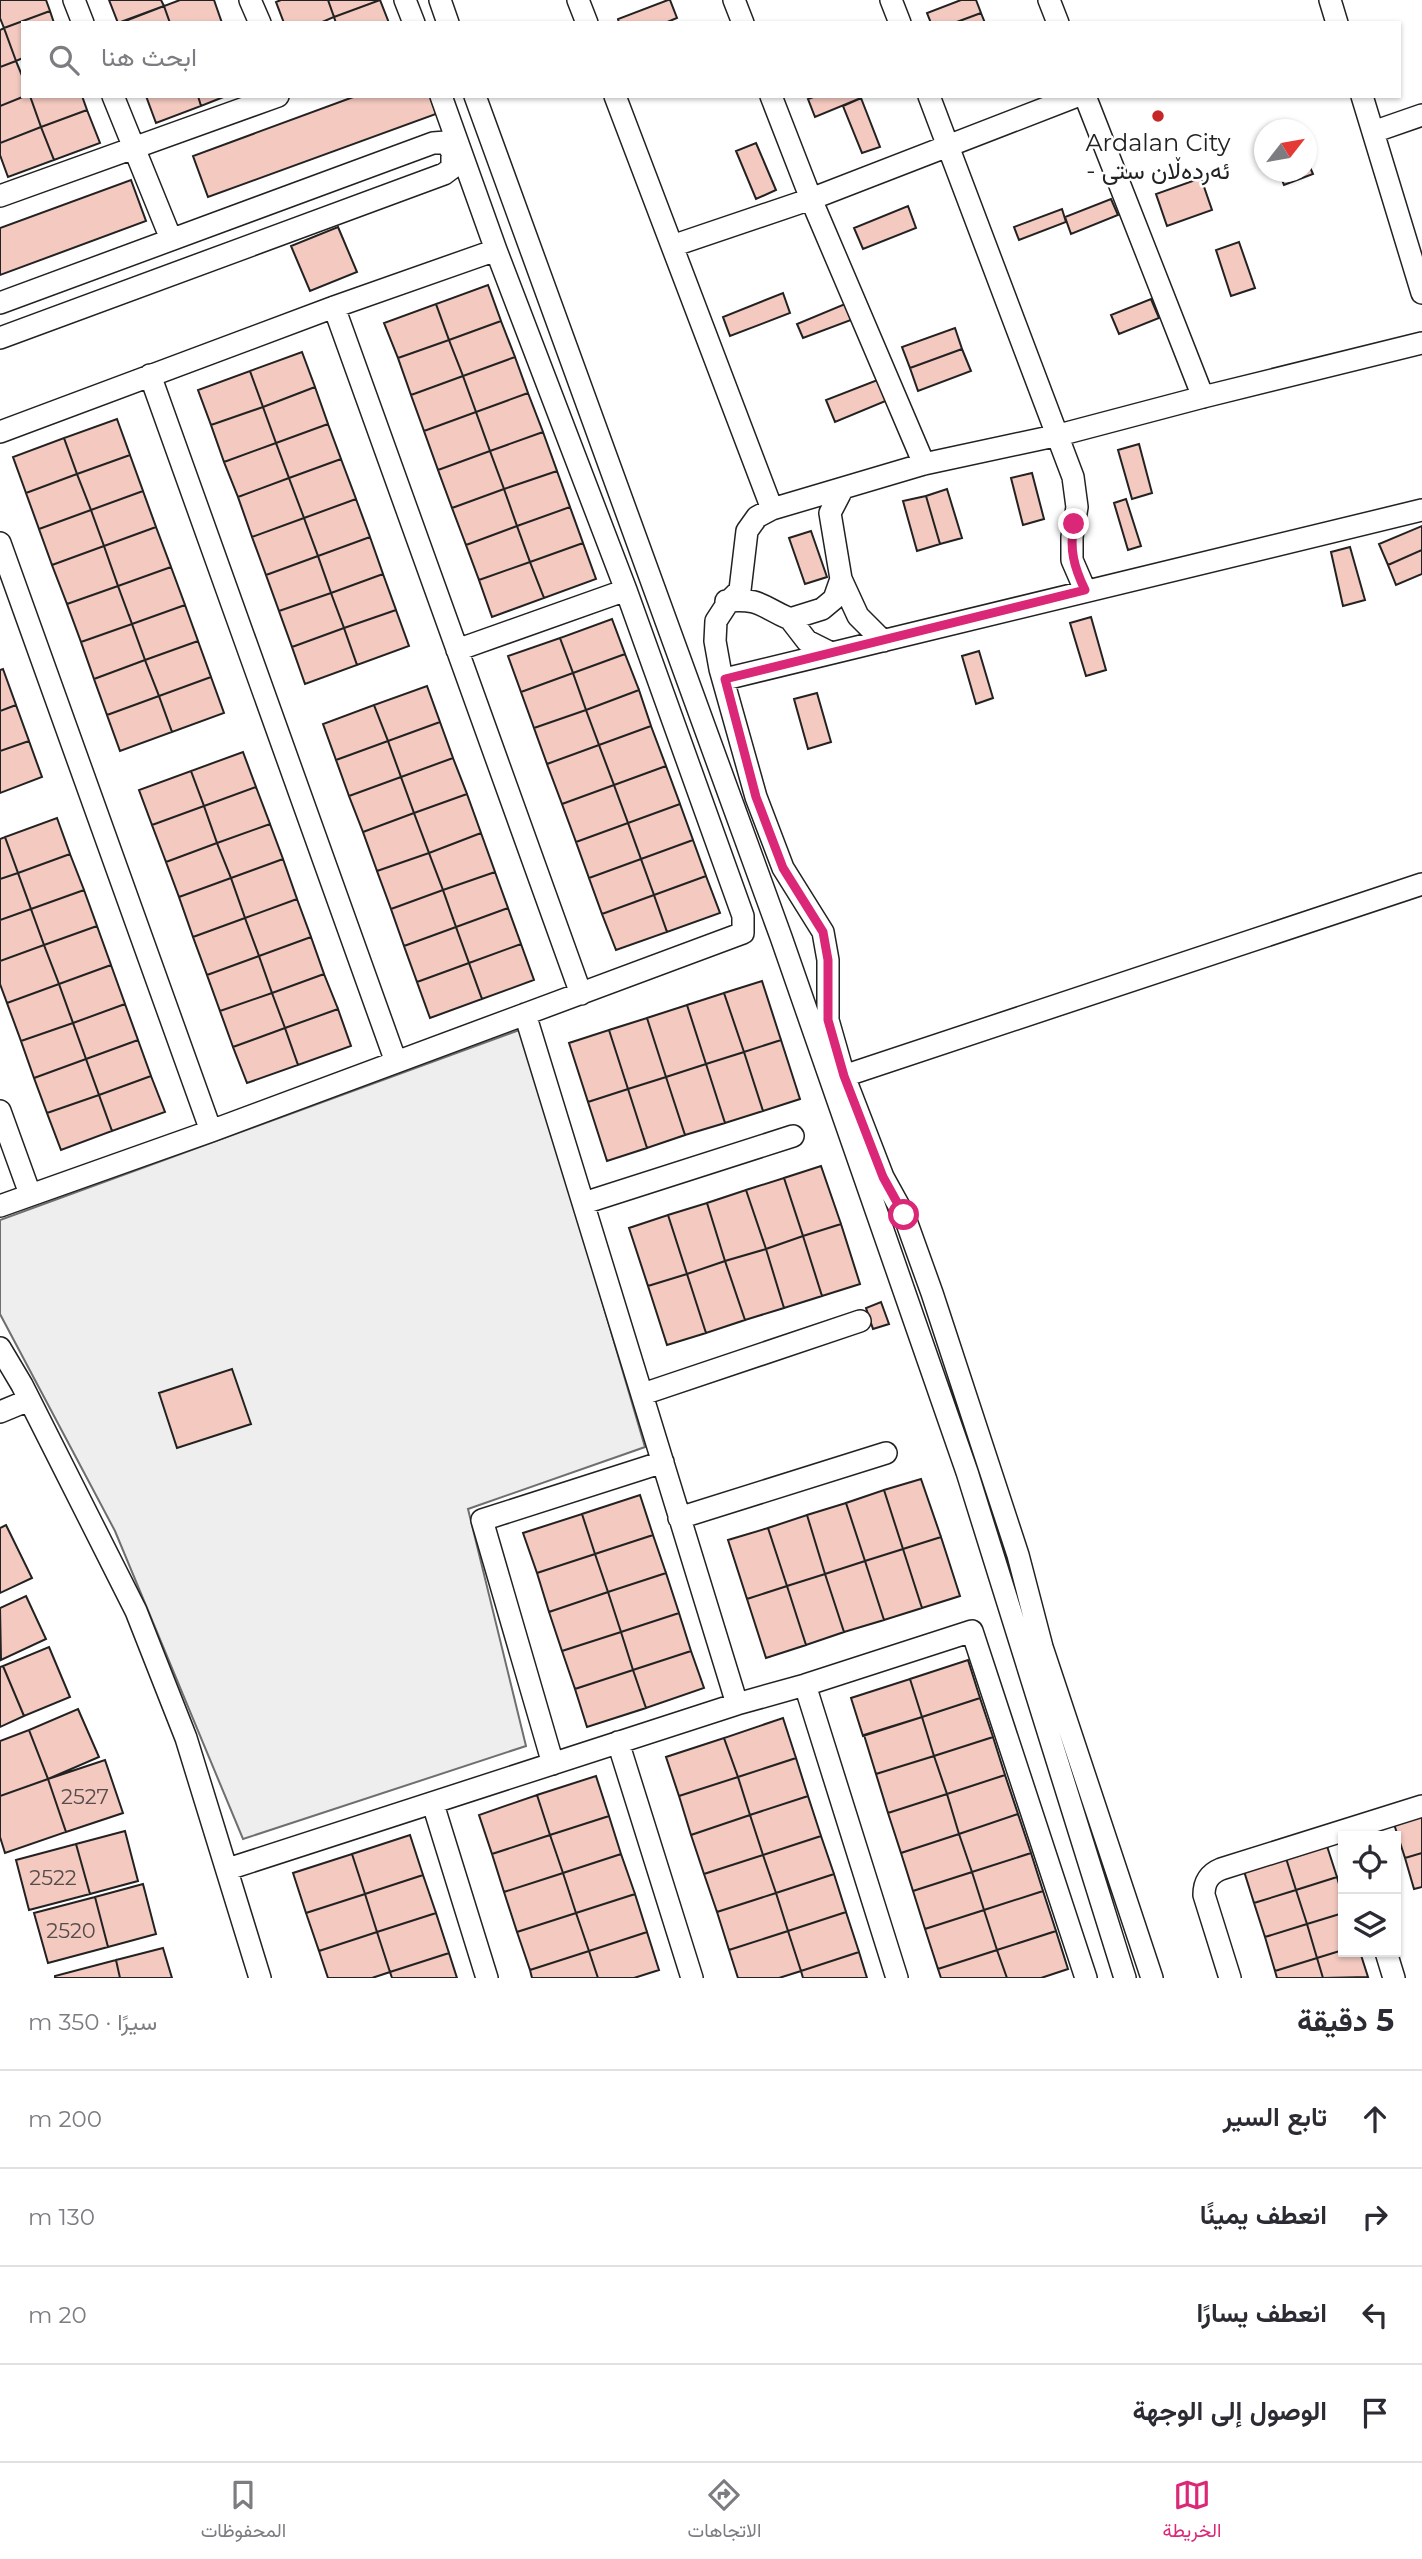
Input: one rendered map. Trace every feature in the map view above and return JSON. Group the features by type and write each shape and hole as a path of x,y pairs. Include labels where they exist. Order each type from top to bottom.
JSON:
{"street":[{"path":"74,0 82,21"},
{"path":"250,0 259,21"},
{"path":"405,0 413,21"},
{"path":"440,0 447,21"},
{"path":"578,0 586,21"},
{"path":"734,0 742,21"},
{"path":"891,0 899,21"},
{"path":"1049,0 1057,21"},
{"path":"1330,0 1336,21"},
{"path":"114,98 171,239"},
{"path":"0,196 273,98"},
{"path":"0,1206 211,1131 743,933 743,916 626,590 496,250 442,98"},
{"path":"476,98 780,937 967,1472 1125,1978"},
{"path":"616,98 772,509"},
{"path":"772,98 811,199 924,464"},
{"path":"930,98 1073,477 1077,507 1072,537 1072,560 1085,590"},
{"path":"672,246 811,199 1072,98"},
{"path":"1086,98 1203,397"},
{"path":"1363,98 1422,293"},
{"path":"1373,132 1422,115"},
{"path":"0,303 433,143 446,142 452,152 452,167 444,174 0,338"},
{"path":"0,432 334,307 496,250"},
{"path":"334,307 581,994"},
{"path":"1152,1978 1042,1647 1018,1555 940,1317 904,1215 883,1177 844,1076 828,1020 828,960 823,932 783,868 756,797 725,679 720,669 715,641 716,621 727,601 740,590 747,531 757,517 772,509 924,464 1059,435 1422,343"},
{"path":"150,376 396,1062"},
{"path":"843,488 830,513 841,579 858,615 883,641"},
{"path":"725,679 1422,510"},
{"path":"0,542 211,1131"},
{"path":"790,619 822,609 834,598 841,579"},
{"path":"457,650 626,590"},
{"path":"727,601 747,599 764,604 790,619 807,641 831,653"},
{"path":"844,1076 1422,884"},
{"path":"525,1014 737,1704"},
{"path":"0,1111 30,1194"},
{"path":"584,1203 793,1136"},
{"path":"643,1394 860,1321"},
{"path":"0,1348 135,1611 186,1738 260,1978"},
{"path":"0,1412 29,1400"},
{"path":"679,1518 886,1453"},
{"path":"553,1764 482,1520 663,1462"},
{"path":"228,1869 618,1742 972,1631 1086,1978"},
{"path":"805,1685 897,1978"},
{"path":"618,1742 692,1978"},
{"path":"433,1804 487,1978"},
{"path":"1354,1831 1422,1805"},
{"path":"1230,1978 1204,1895 1210,1876 1221,1868 1338,1836"},
{"path":"1388,1957 1394,1978"}],"shaded area":[{"path":"522,1029 645,1447 468,1509 526,1746 243,1839 115,1531 0,1314 0,1220"}],"building":[{"path":"0,0 46,0 50,11 4,28 0,18"},
{"path":"109,0 161,0 164,6 123,21 117,21"},
{"path":"180,0 214,0 221,21 169,21 164,6"},
{"path":"328,0 334,17 325,21 283,21 276,2"},
{"path":"328,0 380,0 334,17"},
{"path":"380,0 388,21 335,21 334,17"},
{"path":"668,0 677,18 670,21 618,19"},
{"path":"961,0 976,0 981,13 959,21 930,21 927,13"},
{"path":"164,6 169,21 125,21"},
{"path":"50,11 53,21 23,21"},
{"path":"981,13 984,21 959,21"},
{"path":"21,22 21,59 16,61 4,28"},
{"path":"4,28 16,61 0,67 0,30"},
{"path":"16,61 21,73 21,98 0,106 0,67"},
{"path":"21,98 31,98 41,127 0,143 0,106"},
{"path":"31,98 83,98 87,110 41,127"},
{"path":"147,98 199,98 201,106 156,123"},
{"path":"199,98 221,98 201,106"},
{"path":"351,98 431,98 436,114 208,197 193,156"},
{"path":"811,98 861,98 815,117 808,99"},
{"path":"861,98 880,147 862,153 843,106"},
{"path":"87,110 100,143 54,160 41,127"},
{"path":"41,127 54,160 8,177 0,155 0,143"},
{"path":"756,143 776,190 756,199 736,151"},
{"path":"1201,178 1212,210 1167,226 1156,194"},
{"path":"131,180 146,221 0,275 0,228"},
{"path":"1111,199 1118,215 1071,234 1065,217"},
{"path":"908,206 916,228 863,249 854,228"},
{"path":"1062,209 1066,222 1019,240 1014,227"},
{"path":"338,227 357,272 310,291 291,246"},
{"path":"1239,242 1255,288 1231,296 1216,250"},
{"path":"488,285 501,321 449,340 436,304"},
{"path":"783,293 790,313 730,336 723,317"},
{"path":"1151,299 1159,318 1119,334 1111,315"},
{"path":"436,304 449,340 398,358 384,323"},
{"path":"845,304 851,320 803,338 797,324"},
{"path":"501,321 515,357 463,376 449,340"},
{"path":"955,328 962,349 910,368 902,347"},
{"path":"449,340 463,376 411,395 398,358"},
{"path":"962,349 971,371 918,391 910,368"},
{"path":"302,352 315,387 263,407 250,371"},
{"path":"515,357 528,393 476,412 463,376"},
{"path":"250,371 263,407 211,425 198,390"},
{"path":"463,376 476,412 424,431 411,395"},
{"path":"880,379 888,400 835,422 826,400"},
{"path":"315,387 328,424 276,443 263,407"},
{"path":"528,393 543,432 490,451 476,412"},
{"path":"263,407 276,443 224,462 211,425"},
{"path":"476,412 490,451 438,470 424,431"},
{"path":"117,419 130,455 77,474 64,438"},
{"path":"328,424 341,459 289,478 276,443"},
{"path":"543,432 557,471 504,489 490,451"},
{"path":"64,438 77,474 26,493 13,457"},
{"path":"276,443 289,478 238,497 224,462"},
{"path":"1139,444 1152,493 1132,499 1118,450"},
{"path":"490,451 504,489 452,508 438,470"},
{"path":"130,455 143,491 91,510 77,474"},
{"path":"341,459 356,499 304,518 289,478"},
{"path":"557,471 570,507 517,526 504,489"},
{"path":"1032,473 1044,519 1023,525 1011,478"},
{"path":"77,474 91,510 39,529 26,493"},
{"path":"289,478 304,518 252,537 238,497"},
{"path":"504,489 517,526 466,545 452,508"},
{"path":"947,489 962,538 940,544 926,496"},
{"path":"143,491 156,527 104,546 91,510"},
{"path":"926,496 940,544 917,551 903,501"},
{"path":"356,499 370,537 318,556 304,518"},
{"path":"1126,499 1141,546 1128,550 1114,503"},
{"path":"570,507 583,543 530,562 517,526"},
{"path":"91,510 104,546 52,565 39,529"},
{"path":"304,518 318,556 266,575 252,537"},
{"path":"517,526 530,562 479,580 466,545"},
{"path":"1422,526 1422,550 1388,565 1379,544"},
{"path":"156,527 171,567 118,586 104,546"},
{"path":"811,531 827,577 805,584 789,538"},
{"path":"370,537 383,574 331,593 318,556"},
{"path":"583,543 596,579 544,598 530,562"},
{"path":"104,546 118,586 67,604 52,565"},
{"path":"1350,547 1365,600 1343,606 1331,552"},
{"path":"1422,550 1422,574 1396,585 1388,565"},
{"path":"318,556 331,593 279,611 266,575"},
{"path":"530,562 544,598 492,617 479,580"},
{"path":"171,567 185,605 132,624 118,586"},
{"path":"383,574 396,610 344,628 331,593"},
{"path":"118,586 132,624 81,642 67,604"},
{"path":"331,593 344,628 292,647 279,611"},
{"path":"185,605 198,641 145,660 132,624"},
{"path":"396,610 409,646 357,665 344,628"},
{"path":"1091,617 1106,670 1086,676 1070,623"},
{"path":"612,619 625,654 573,673 560,638"},
{"path":"132,624 145,660 94,679 81,642"},
{"path":"344,628 357,665 305,684 292,647"},
{"path":"560,638 573,673 521,692 508,656"},
{"path":"198,641 211,677 159,696 145,660"},
{"path":"979,651 993,698 976,704 962,656"},
{"path":"625,654 639,690 586,710 573,673"},
{"path":"145,660 159,696 107,715 94,679"},
{"path":"3,669 16,705 0,711 0,670"},
{"path":"573,673 586,710 534,728 521,692"},
{"path":"211,677 224,713 172,732 159,696"},
{"path":"427,686 440,722 388,741 374,705"},
{"path":"639,690 651,726 599,745 586,710"},
{"path":"817,693 831,742 808,749 794,699"},
{"path":"159,696 172,732 120,751 107,715"},
{"path":"16,705 29,741 0,751 0,711"},
{"path":"374,705 388,741 336,760 323,724"},
{"path":"586,710 599,745 547,764 534,728"},
{"path":"440,722 453,758 401,777 388,741"},
{"path":"651,726 666,766 614,785 599,745"},
{"path":"29,741 42,777 0,793 0,751"},
{"path":"388,741 401,777 349,796 336,760"},
{"path":"599,745 614,785 562,804 547,764"},
{"path":"243,752 256,787 204,806 191,771"},
{"path":"453,758 467,794 414,813 401,777"},
{"path":"666,766 680,804 628,823 614,785"},
{"path":"191,771 204,806 152,825 139,790"},
{"path":"401,777 414,813 363,832 349,796"},
{"path":"614,785 628,823 576,842 562,804"},
{"path":"256,787 270,824 217,843 204,806"},
{"path":"467,794 481,833 429,853 414,813"},
{"path":"680,804 693,840 641,859 628,823"},
{"path":"204,806 217,843 166,862 152,825"},
{"path":"414,813 429,853 377,871 363,832"},
{"path":"57,818 70,854 18,873 5,837"},
{"path":"628,823 641,859 589,878 576,842"},
{"path":"270,824 283,859 231,878 217,843"},
{"path":"481,833 495,872 443,890 429,853"},
{"path":"5,837 18,873 0,879 0,839"},
{"path":"693,840 706,876 654,895 641,859"},
{"path":"217,843 231,878 179,897 166,862"},
{"path":"429,853 443,890 391,909 377,871"},
{"path":"70,854 84,890 31,909 18,873"},
{"path":"283,859 297,899 245,918 231,878"},
{"path":"641,859 654,895 602,914 589,878"},
{"path":"495,872 508,908 456,927 443,890"},
{"path":"18,873 31,909 0,920 0,879"},
{"path":"706,876 720,913 667,932 654,895"},
{"path":"231,878 245,918 193,937 179,897"},
{"path":"84,890 97,926 44,945 31,909"},
{"path":"443,890 456,927 404,946 391,909"},
{"path":"654,895 667,932 616,950 602,914"},
{"path":"297,899 311,937 259,956 245,918"},
{"path":"508,908 521,944 469,963 456,927"},
{"path":"31,909 44,945 0,961 0,920"},
{"path":"245,918 259,956 207,975 193,937"},
{"path":"97,926 111,965 59,984 44,945"},
{"path":"456,927 469,963 417,982 404,946"},
{"path":"311,937 324,974 272,993 259,956"},
{"path":"521,944 534,980 482,999 469,963"},
{"path":"44,945 59,984 7,1003 0,984 0,961"},
{"path":"259,956 272,993 220,1011 207,975"},
{"path":"469,963 482,999 430,1018 417,982"},
{"path":"111,965 125,1004 73,1023 59,984"},
{"path":"324,974 338,1009 285,1028 272,993"},
{"path":"762,981 781,1040 744,1052 724,993"},
{"path":"59,984 73,1023 21,1041 7,1003"},
{"path":"272,993 285,1028 233,1047 220,1011"},
{"path":"724,993 744,1052 706,1064 687,1005"},
{"path":"125,1004 138,1040 86,1059 73,1023"},
{"path":"687,1005 706,1064 666,1077 647,1018"},
{"path":"338,1009 351,1046 298,1065 285,1028"},
{"path":"647,1018 666,1077 628,1089 609,1030"},
{"path":"73,1023 86,1059 34,1078 21,1041"},
{"path":"285,1028 298,1065 247,1083 233,1047"},
{"path":"609,1030 628,1089 588,1102 569,1043"},
{"path":"138,1040 151,1076 99,1095 86,1059"},
{"path":"781,1040 800,1099 763,1111 744,1052"},
{"path":"744,1052 763,1111 725,1123 706,1064"},
{"path":"86,1059 99,1095 47,1113 34,1078"},
{"path":"706,1064 725,1123 685,1135 666,1077"},
{"path":"151,1076 165,1112 112,1131 99,1095"},
{"path":"666,1077 685,1135 647,1148 628,1089"},
{"path":"628,1089 647,1148 607,1161 588,1102"},
{"path":"99,1095 112,1131 61,1150 47,1113"},
{"path":"821,1166 841,1224 803,1236 784,1178"},
{"path":"784,1178 803,1236 766,1249 746,1190"},
{"path":"746,1190 766,1249 725,1261 707,1203"},
{"path":"707,1203 725,1261 687,1274 668,1215"},
{"path":"668,1215 687,1274 648,1286 629,1228"},
{"path":"841,1224 860,1284 822,1296 803,1236"},
{"path":"803,1236 822,1296 784,1308 766,1249"},
{"path":"766,1249 784,1308 745,1320 725,1261"},
{"path":"725,1261 745,1320 706,1333 687,1274"},
{"path":"687,1274 706,1333 667,1345 648,1286"},
{"path":"881,1302 889,1324 873,1329 866,1308"},
{"path":"232,1369 251,1424 177,1448 159,1393"},
{"path":"921,1479 941,1537 903,1549 884,1490"},
{"path":"884,1490 903,1549 865,1561 846,1503"},
{"path":"640,1495 653,1535 595,1554 582,1514"},
{"path":"846,1503 865,1561 825,1574 807,1515"},
{"path":"582,1514 595,1554 537,1573 523,1533"},
{"path":"807,1515 825,1574 787,1586 768,1528"},
{"path":"6,1525 32,1578 0,1593 0,1528"},
{"path":"768,1528 787,1586 747,1599 728,1540"},
{"path":"653,1535 666,1573 608,1592 595,1554"},
{"path":"941,1537 960,1596 922,1608 903,1549"},
{"path":"903,1549 922,1608 884,1620 865,1561"},
{"path":"595,1554 608,1592 549,1612 537,1573"},
{"path":"865,1561 884,1620 844,1632 825,1574"},
{"path":"666,1573 679,1613 621,1632 608,1592"},
{"path":"825,1574 844,1632 806,1645 787,1586"},
{"path":"787,1586 806,1645 766,1658 747,1599"},
{"path":"608,1592 621,1632 562,1651 549,1612"},
{"path":"26,1596 46,1639 1,1660 0,1608"},
{"path":"679,1613 691,1651 633,1670 621,1632"},
{"path":"621,1632 633,1670 575,1689 562,1651"},
{"path":"49,1647 70,1697 24,1716 3,1666"},
{"path":"691,1651 704,1688 646,1708 633,1670"},
{"path":"968,1660 980,1698 922,1717 910,1679"},
{"path":"3,1666 24,1716 0,1727 0,1667"},
{"path":"633,1670 646,1708 587,1727 575,1689"},
{"path":"910,1679 922,1717 863,1736 851,1698"},
{"path":"980,1698 993,1737 934,1756 922,1717"},
{"path":"78,1709 99,1757 48,1779 29,1730"},
{"path":"922,1717 934,1756 876,1774 864,1735"},
{"path":"783,1718 796,1758 738,1777 724,1738"},
{"path":"29,1730 48,1779 0,1796 0,1741"},
{"path":"993,1737 1005,1775 947,1794 934,1756"},
{"path":"724,1738 738,1777 679,1796 666,1757"},
{"path":"934,1756 947,1794 888,1813 876,1774"},
{"path":"796,1758 808,1796 750,1815 738,1777"},
{"path":"105,1760 123,1813 66,1832 48,1779"},
{"path":"1005,1775 1018,1814 959,1834 947,1794"},
{"path":"596,1776 609,1816 550,1835 537,1795"},
{"path":"738,1777 750,1815 691,1835 679,1796"},
{"path":"48,1779 66,1832 5,1853 0,1837 0,1796"},
{"path":"947,1794 959,1834 901,1853 888,1813"},
{"path":"537,1795 550,1835 492,1854 479,1815"},
{"path":"808,1796 821,1836 763,1855 750,1815"},
{"path":"1018,1814 1031,1853 972,1872 959,1834"},
{"path":"750,1815 763,1855 704,1874 691,1835"},
{"path":"1422,1815 1422,1853 1405,1858 1401,1846 1401,1831 1396,1831 1394,1824"},
{"path":"609,1816 621,1854 563,1873 550,1835"},
{"path":"125,1831 138,1881 90,1894 76,1844"},
{"path":"959,1834 972,1872 913,1891 901,1853"},
{"path":"410,1835 423,1875 365,1894 352,1854"},
{"path":"550,1835 563,1873 504,1892 492,1854"},
{"path":"821,1836 834,1874 776,1893 763,1855"},
{"path":"1326,1843 1337,1877 1296,1890 1285,1855"},
{"path":"76,1844 90,1894 29,1910 16,1860"},
{"path":"1031,1853 1043,1891 984,1910 972,1872"},
{"path":"1422,1853 1422,1887 1414,1889 1405,1858"},
{"path":"352,1854 365,1894 306,1913 293,1873"},
{"path":"621,1854 635,1894 576,1913 563,1873"},
{"path":"763,1855 776,1893 717,1912 704,1874"},
{"path":"1285,1855 1296,1890 1254,1903 1243,1868"},
{"path":"972,1872 984,1910 925,1929 913,1891"},
{"path":"563,1873 576,1913 517,1932 504,1892"},
{"path":"834,1874 846,1912 788,1931 776,1893"},
{"path":"423,1875 436,1913 377,1932 365,1894"},
{"path":"1337,1877 1338,1915 1307,1924 1296,1890"},
{"path":"143,1884 156,1934 108,1947 95,1897"},
{"path":"1296,1890 1307,1924 1265,1937 1254,1903"},
{"path":"1043,1891 1056,1931 997,1950 984,1910"},
{"path":"776,1893 788,1931 729,1950 717,1912"},
{"path":"365,1894 377,1932 319,1951 306,1913"},
{"path":"635,1894 647,1932 589,1951 576,1913"},
{"path":"95,1897 108,1947 48,1963 34,1913"},
{"path":"984,1910 997,1950 938,1969 925,1929"},
{"path":"846,1912 859,1952 801,1971 788,1931"},
{"path":"436,1913 449,1953 390,1972 377,1932"},
{"path":"576,1913 589,1951 530,1970 517,1932"},
{"path":"1338,1915 1338,1952 1317,1958 1307,1924"},
{"path":"1307,1924 1317,1958 1275,1971 1265,1937"},
{"path":"788,1931 801,1971 779,1978 738,1978 729,1950"},
{"path":"1056,1931 1068,1969 1041,1978 1007,1978 997,1950"},
{"path":"377,1932 390,1972 372,1978 328,1978 319,1951"},
{"path":"647,1932 659,1970 634,1978 598,1978 589,1951"},
{"path":"163,1948 172,1978 120,1978 116,1960"},
{"path":"997,1950 1007,1978 941,1978 938,1969"},
{"path":"589,1951 598,1978 532,1978 530,1970"},
{"path":"859,1952 867,1978 803,1978 801,1971"},
{"path":"1338,1952 1338,1957 1362,1957 1368,1977 1323,1978 1317,1958"},
{"path":"449,1953 457,1978 392,1978 390,1972"},
{"path":"1317,1958 1323,1978 1277,1978 1275,1971"},
{"path":"116,1960 120,1978 55,1978 55,1976"}],"place":[{"name":"Ardalan City - ئەردەڵان ستی","path":"1158,116"}],"route":[{"path":"904,1215 883,1177 844,1076 828,1020 828,960 823,932 783,868 756,797 725,679 1085,590 1072,560 1074,524"}]}
